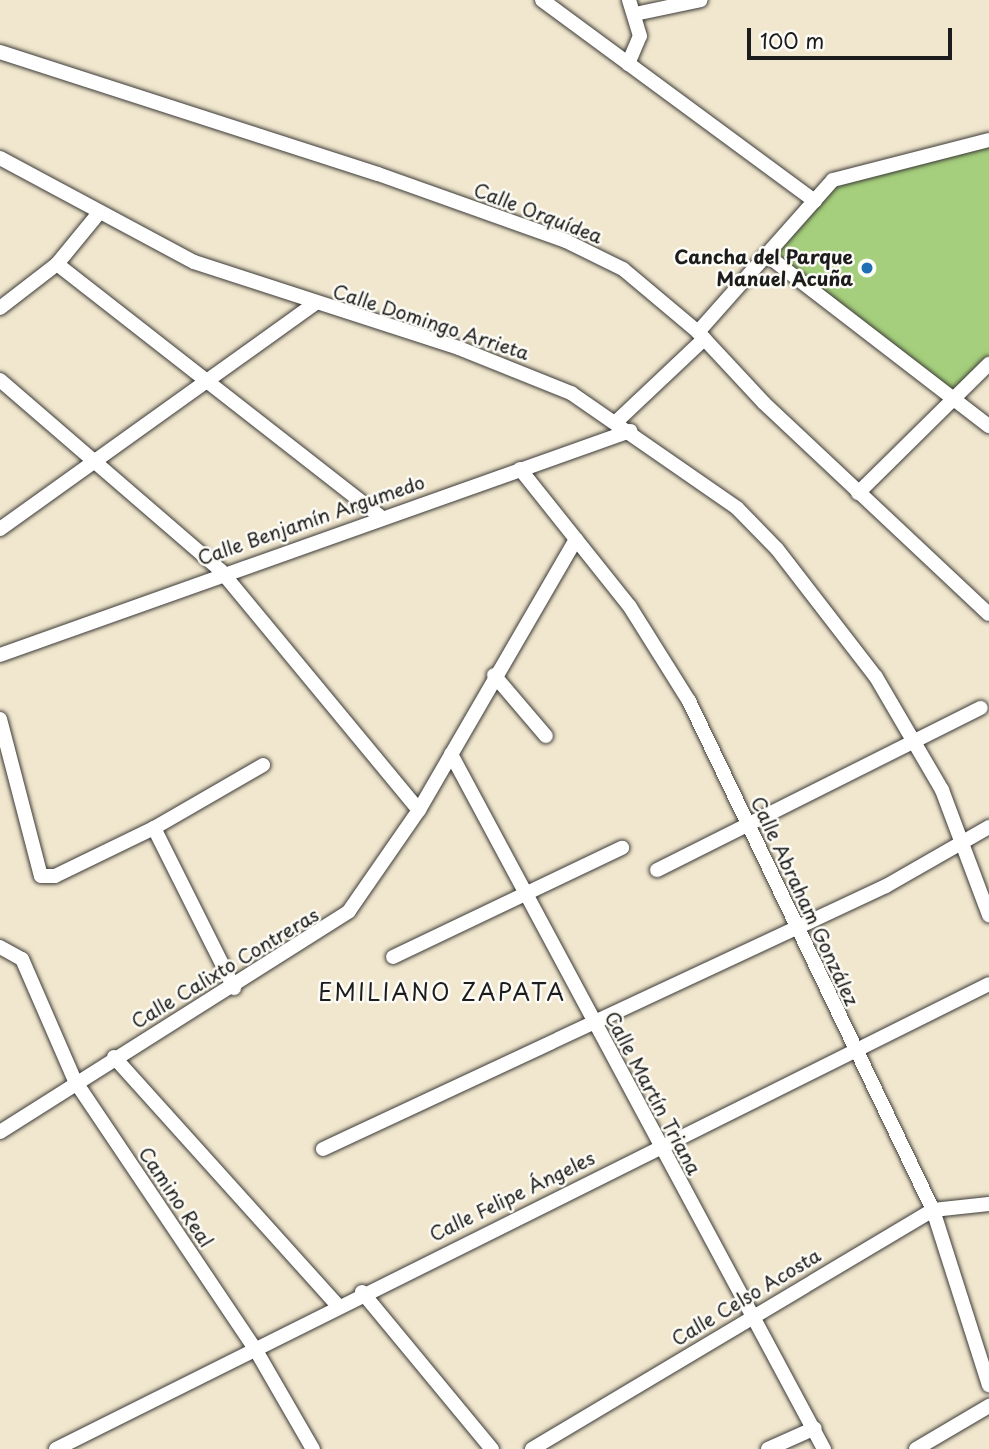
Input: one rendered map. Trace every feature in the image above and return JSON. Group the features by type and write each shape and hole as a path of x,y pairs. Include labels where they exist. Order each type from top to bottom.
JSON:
{"street":[{"path":"541,0 815,201"},
{"path":"628,64 639,45 635,14 629,0"},
{"path":"635,14 701,0"},
{"name":"Calle Orquídea","path":"0,52 566,241 623,270 700,339 858,493 989,614"},
{"path":"618,421 680,363 833,180 989,140"},
{"name":"Calle Domingo Arrieta","path":"0,158 98,214 194,262 314,304 518,369 618,421 737,508 777,549 876,677 917,744 966,842 989,915"},
{"path":"0,308 57,264 98,214"},
{"path":"768,256 989,426"},
{"path":"57,264 379,516"},
{"path":"0,529 99,462 205,381 314,304"},
{"path":"858,493 989,364"},
{"path":"0,380 99,462 221,571 419,810"},
{"name":"Calle Benjamín Argumedo","path":"2,648 630,431"},
{"name":"Calle Abraham González","path":"520,469 662,652 749,825 795,927 933,1210 989,1385"},
{"name":"Calle Calixto Contreras","path":"0,1132 114,1057 234,988 349,911 419,810 494,675 576,539"},
{"path":"494,675 546,736"},
{"path":"657,870 917,744 981,708"},
{"path":"0,729 34,869 41,876 55,876 154,828 262,765"},
{"name":"Calle Martín Triana","path":"451,754 657,1146 815,1428 824,1449"},
{"path":"323,1149 795,927 966,842 989,827"},
{"path":"154,828 234,988"},
{"path":"393,957 622,848"},
{"name":"Camino Real","path":"0,947 22,959 75,1081 254,1347 313,1449"},
{"name":"Calle Felipe Ángeles","path":"56,1449 362,1292 989,984"},
{"path":"114,1057 337,1305"},
{"name":"Calle Celso Acosta","path":"532,1449 751,1315 933,1210 989,1205"},
{"path":"362,1292 492,1449"},
{"path":"916,1449 989,1406"},
{"path":"768,1449 815,1428"}],"green space":[{"path":"989,146 989,355 952,394 774,256 835,185"}],"place":[{"name":"Cancha del Parque Manuel Acuña","path":"867,268"}],"district":[{"name":"EMILIANO ZAPATA","path":"442,992"}]}
